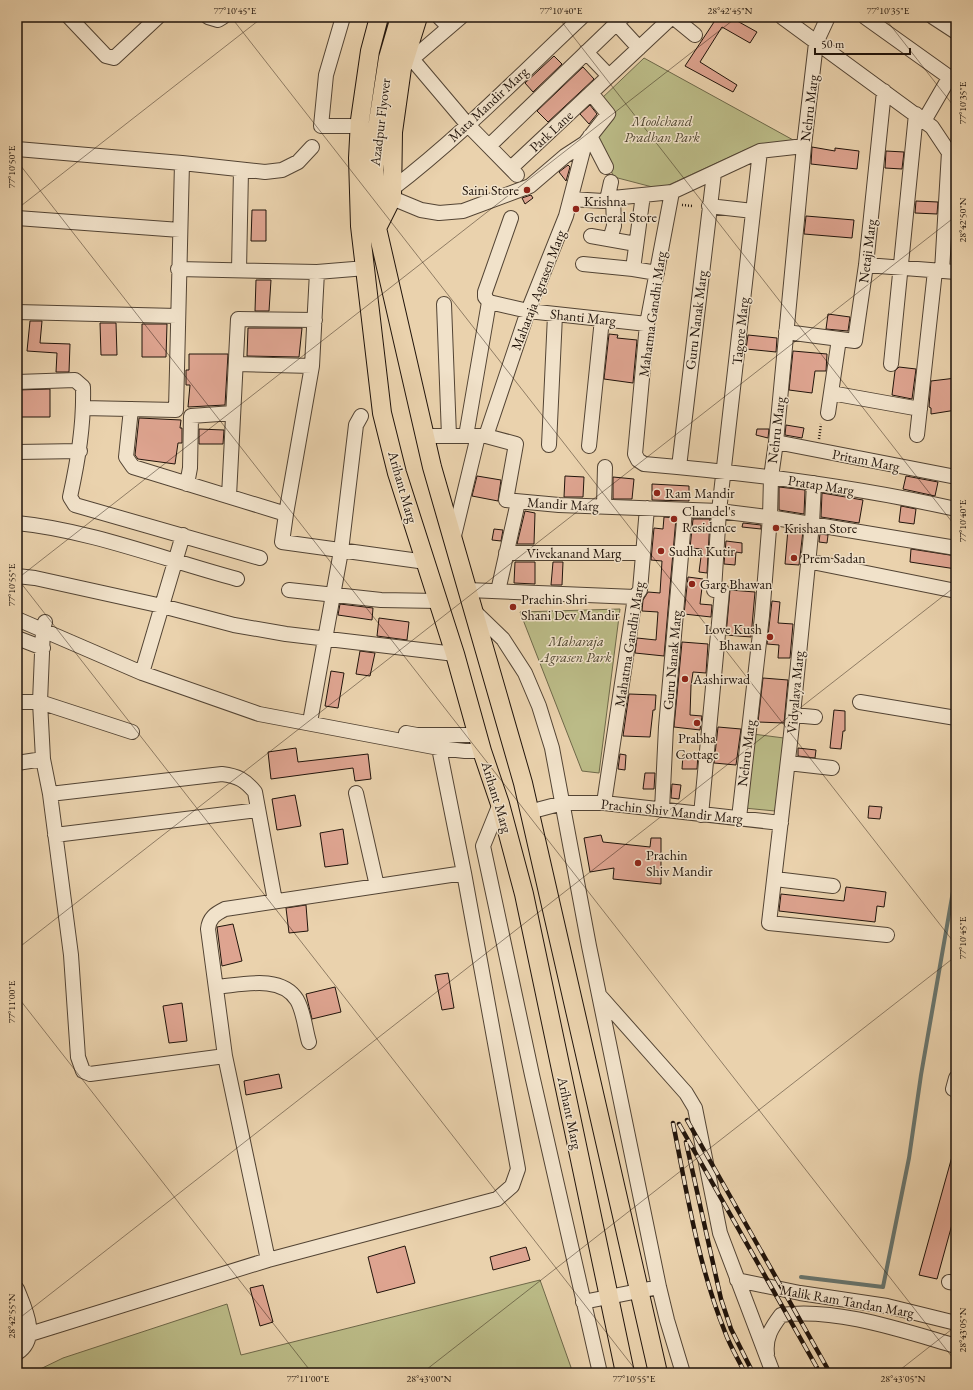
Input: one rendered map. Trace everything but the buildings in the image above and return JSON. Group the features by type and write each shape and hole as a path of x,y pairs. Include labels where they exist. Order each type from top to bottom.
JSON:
{"main road":[{"path":"368,17 361,38 350,126 349,208 369,227 392,194 393,132 418,17"},
{"name":"Azadpur Flyover","path":"369,227 366,171 360,120 370,51 379,17"},
{"name":"Azadpur Flyover","path":"366,171 388,58 400,17"},
{"name":"Arihant Marg","path":"369,227 366,268 382,413 397,473 455,654 480,743 500,804 524,894 625,1373"},
{"name":"Arihant Marg","path":"369,227 424,436 514,749 658,1373"}],"street":[{"path":"69,17 106,56 114,58 158,17"},
{"path":"208,17 218,20 223,17"},
{"path":"343,17 326,75 321,126 350,126"},
{"path":"461,17 444,22 407,63 489,146 620,20 639,48"},
{"name":"Mata Mandir Marg","path":"392,194 582,17"},
{"path":"673,17 695,35"},
{"name":"Park Lane","path":"489,146 514,171 591,93 673,17"},
{"path":"782,17 932,127 953,158 917,435"},
{"name":"Nehru Marg","path":"738,818 762,616 770,517 771,477 776,442 804,146 816,43 828,17"},
{"path":"865,17 952,80 920,118 901,268 891,364"},
{"path":"933,17 956,32"},
{"path":"586,52 609,76"},
{"name":"Netaji Marg","path":"786,332 855,341 866,265 884,91"},
{"path":"392,194 421,210 439,213 463,211 530,186 565,156 588,139 608,114 591,93"},
{"path":"588,139 606,167"},
{"name":"Maharaja Agrasen Marg","path":"477,436 566,216 588,139"},
{"path":"571,199 603,202 610,199 672,192 760,151 804,146"},
{"path":"17,149 182,162 265,172 282,170 298,162 312,147"},
{"name":"Tagore Marg","path":"701,815 722,591 714,590 719,511 760,151"},
{"path":"83,408 176,410 178,269 182,162"},
{"path":"239,270 241,170"},
{"name":"Guru Nanak Marg","path":"678,467 714,173"},
{"path":"610,239 614,226 610,199 611,182"},
{"name":"Mahatma Gandhi Marg","path":"638,460 635,454 647,324 672,192"},
{"path":"633,269 643,195"},
{"path":"709,206 753,212"},
{"path":"17,218 180,230"},
{"path":"453,540 477,436 490,302 485,297 485,292 511,218"},
{"path":"591,236 636,244"},
{"path":"583,264 656,273"},
{"path":"866,265 956,272"},
{"path":"178,269 317,272 366,268"},
{"path":"317,272 312,366 282,542 426,562"},
{"name":"Shanti Marg","path":"490,302 528,311 554,315 647,324"},
{"path":"444,304 449,436"},
{"path":"17,312 177,316"},
{"path":"549,445 554,315"},
{"path":"229,496 238,319 315,320"},
{"path":"589,446 602,319"},
{"path":"828,413 839,339"},
{"path":"236,364 312,366"},
{"path":"17,382 75,380 83,387 80,451 70,497 75,505 260,558"},
{"path":"831,393 920,409"},
{"path":"131,409 126,457 128,463 133,467 286,514"},
{"path":"187,484 190,468 191,416 233,413"},
{"path":"310,720 341,551 356,425 361,416"},
{"name":"Mandir Marg","path":"424,436 477,436 516,444 506,500 518,502 719,511 770,517 956,548"},
{"name":"Pritam Marg","path":"776,442 956,477"},
{"path":"17,452 80,451"},
{"name":"Pratap Marg","path":"638,460 644,464 724,471 814,483 905,498 956,509"},
{"path":"604,506 605,466"},
{"name":"Vidyalaya Marg","path":"814,483 812,524 807,561 793,715 769,923 887,935"},
{"path":"498,591 518,502"},
{"name":"Mahatma Gandhi Marg","path":"604,803 635,597 640,590 647,508"},
{"name":"Guru Nanak Marg","path":"662,810 666,727 685,510"},
{"path":"17,523 57,529 237,579"},
{"path":"143,669 184,535"},
{"name":"Vivekanand Marg","path":"506,553 642,553"},
{"path":"807,561 956,591"},
{"path":"17,576 35,578 162,606 234,625 324,639 455,654"},
{"path":"289,590 382,600 438,601"},
{"path":"468,590 635,597"},
{"path":"17,610 44,626 143,669 260,714 480,743"},
{"path":"474,612 503,639 526,673 539,706 552,748 599,995 667,1320 683,1373"},
{"path":"17,619 44,626"},
{"path":"44,626 40,702 44,759 71,955 78,1057 83,1071 90,1074 225,1056"},
{"path":"17,638 43,648"},
{"path":"17,702 40,702 132,732"},
{"path":"860,702 956,718"},
{"path":"793,715 815,717"},
{"path":"310,720 439,748 465,751 480,743"},
{"path":"30,1334 268,1260 497,1200 512,1186 518,1169 464,873 439,748"},
{"path":"17,763 44,759"},
{"path":"788,763 832,768"},
{"path":"50,794 222,774 237,776 247,783 255,792 275,901"},
{"path":"356,793 377,886"},
{"name":"Prachin Shiv Mandir Marg","path":"529,812 562,803 604,803 781,823"},
{"path":"500,804 483,846 583,1302 600,1373"},
{"path":"55,835 258,810"},
{"path":"268,1260 225,1056 209,921 216,913 224,909 464,873"},
{"path":"775,879 833,886"},
{"path":"216,987 262,983 277,984 289,991 297,1000 301,1010 309,1042"},
{"path":"599,995 686,1093 695,1108 720,1233 771,1370"},
{"path":"956,1078 953,1089 956,1090"},
{"name":"Malik Ram Tandan Marg","path":"737,1280 800,1293 887,1306 956,1323"},
{"path":"583,1302 639,1292 660,1286"},
{"path":"17,1288 28,1316 30,1334 23,1349 17,1353"},
{"path":"799,1312 800,1293"},
{"name":"Malik Ram Tandan Marg","path":"771,1370 766,1346 770,1331 781,1315 799,1312 884,1326 956,1346"},
{"path":"17,1316 19,1321 17,1328"}],"path":[{"path":"817,450 822,417 828,413"}],"green space":[{"name":"Moolchand Pradhan Park","path":"644,58 795,141 759,145 660,189 614,177 595,139 611,113 600,100"},
{"name":"Maharaja Agrasen Park","path":"620,609 599,773 582,771 520,612"},
{"path":"753,734 784,738 775,811 744,808"},
{"path":"540,1280 573,1373 32,1373 63,1358 227,1304 241,1355"}],"waterway":[{"path":"801,1277 883,1287 909,1158 921,1075 956,874"}],"railway":[{"path":"687,1120 830,1373"},
{"path":"673,1123 688,1202 707,1281 727,1337 745,1373"},
{"path":"679,1124 820,1373"},
{"path":"686,1142 721,1299 731,1329 753,1373"}],"place":[{"name":"Saini Store","path":"527,190"},
{"name":"Krishna General Store","path":"576,209"},
{"name":"Ram Mandir","path":"657,493"},
{"name":"Chandel's Residence","path":"674,519"},
{"name":"Krishan Store","path":"776,528"},
{"name":"Sudha Kutir","path":"661,551"},
{"name":"Prem Sadan","path":"794,558"},
{"name":"Garg Bhawan","path":"692,584"},
{"name":"Prachin Shri Shani Dev Mandir","path":"513,607"},
{"name":"Love Kush Bhawan","path":"770,637"},
{"name":"Aashirwad","path":"685,679"},
{"name":"Prabha Cottage","path":"697,723"},
{"name":"Prachin Shiv Mandir","path":"638,863"}]}
